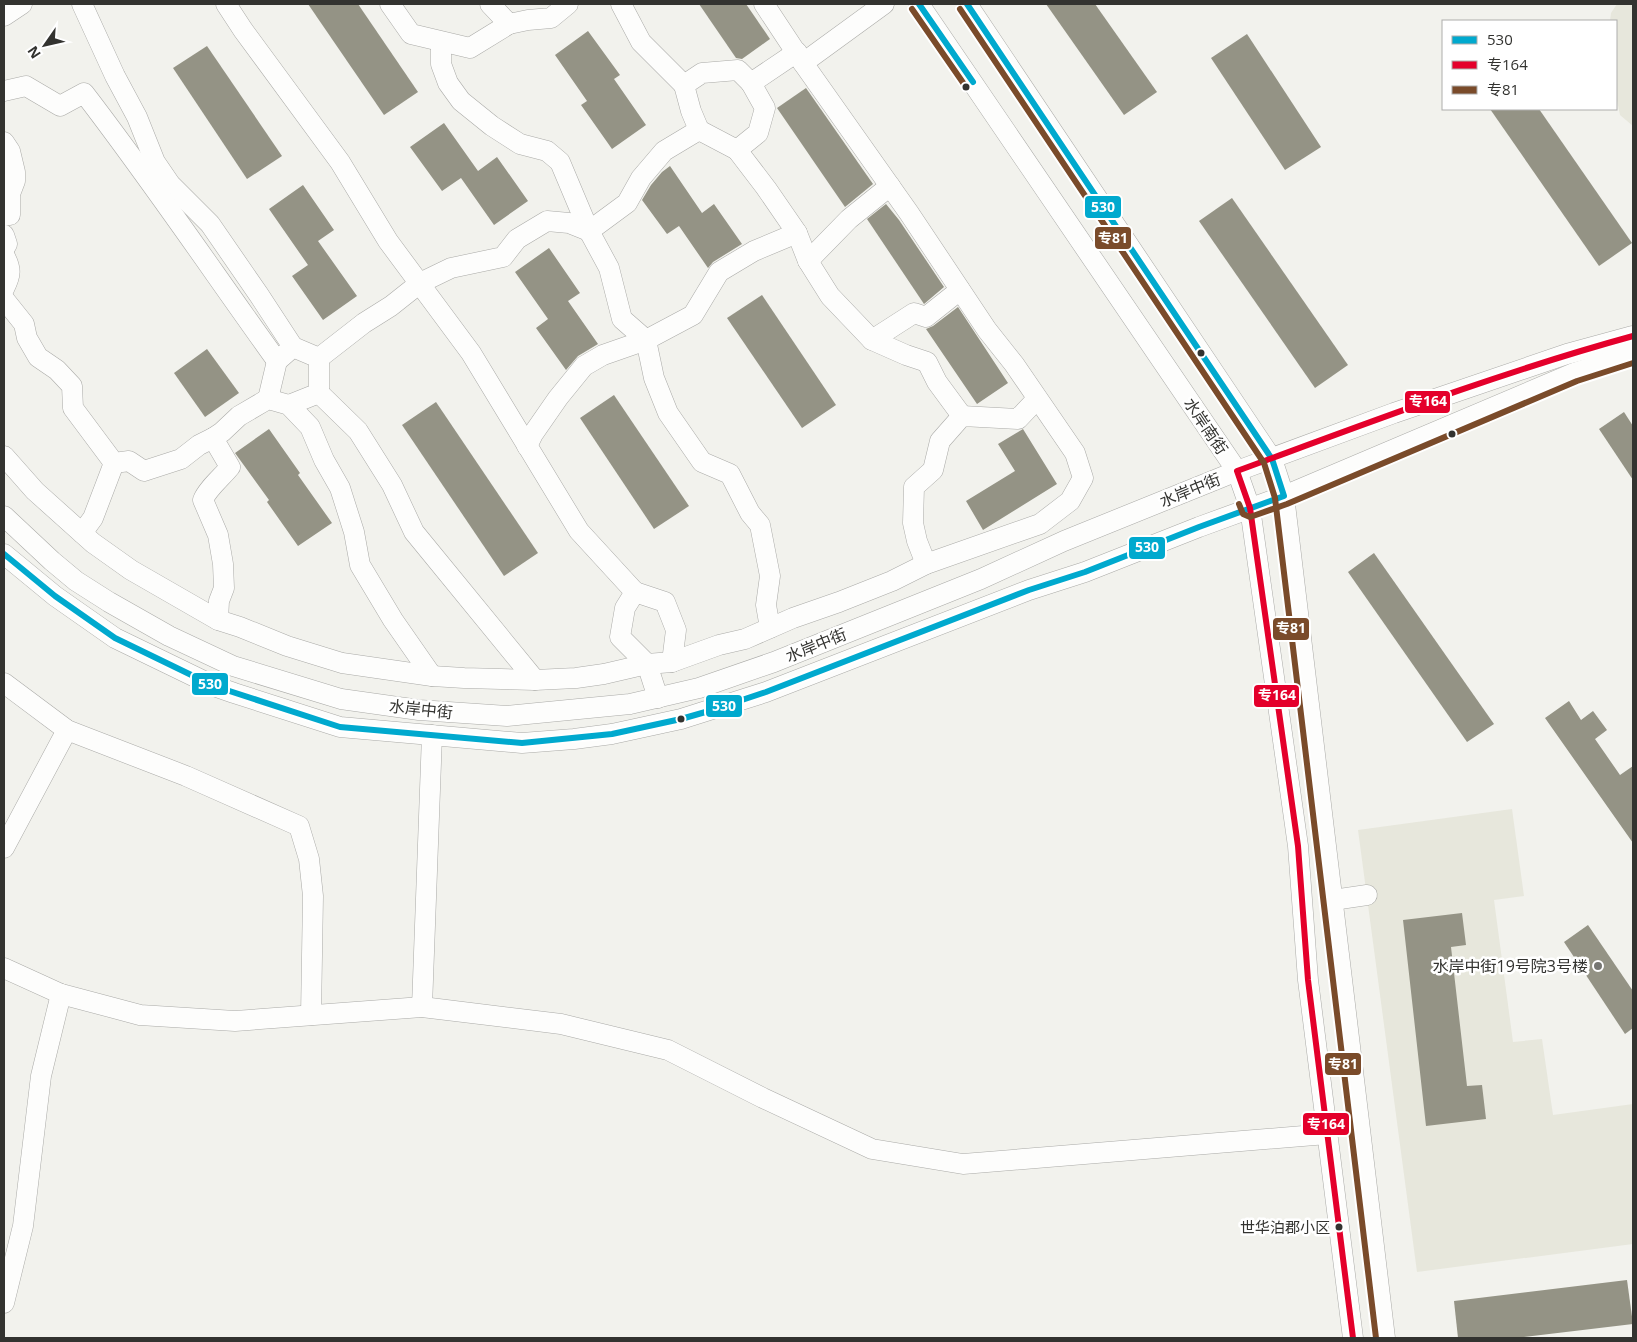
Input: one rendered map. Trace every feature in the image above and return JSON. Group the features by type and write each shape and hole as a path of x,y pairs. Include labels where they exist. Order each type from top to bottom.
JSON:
{"street":[{"path":"4,16 22,4"},
{"path":"82,4 115,76 137,117 155,162 170,184 210,224 293,347 319,358"},
{"path":"226,4 242,30 340,162 388,241 472,353 579,531 635,592 665,602 676,630 672,662"},
{"path":"390,4 411,34 470,48 509,24 551,18 568,4"},
{"path":"490,4 509,24"},
{"path":"621,4 641,42 684,85 691,111 699,130 737,150 766,188 797,232 808,262 830,296 872,340 927,362 937,382 962,416"},
{"path":"4,456 35,491 92,543 131,570 218,620 288,646 342,663 432,676 535,680 604,674 647,664 672,662 719,645 745,639 892,581 926,564 1040,524 1070,501 1083,478 1075,453 1036,399 1014,364 987,330 764,4"},
{"path":"751,83 800,57 884,4"},
{"name":"水岸南街","path":"918,4 1237,471 1250,508 1298,846 1308,980 1353,1338"},
{"path":"967,4 1272,458 1284,496 1385,1338"},
{"path":"441,42 440,64 448,83 461,101 492,126 520,144 547,151 560,162 589,231 609,268 622,320 646,340 654,378 668,413 702,462 730,474 750,513 760,525 770,576 766,605 770,628"},
{"path":"684,85 702,73 738,70 751,83 766,108 758,133 737,150"},
{"path":"4,91 26,86 60,106 84,93 184,228 277,361"},
{"path":"589,231 627,203 641,178 664,151 699,130"},
{"path":"4,142 10,151 15,181 10,194 10,215 4,216"},
{"path":"808,262 849,219 890,186"},
{"path":"319,358 364,323 420,284 451,268 503,257 517,240 547,221 569,223 589,231"},
{"path":"528,446 533,434 558,398 584,366 603,355 646,340 693,315 719,272 754,251 797,232"},
{"path":"4,235 7,244 4,249"},
{"path":"4,255 10,267 4,289"},
{"path":"872,340 914,313 926,317 960,290"},
{"path":"4,299 24,324 27,338 38,357 57,370 72,386 72,408 114,463"},
{"name":"水岸中街","path":"4,516 52,561 76,580 109,602 169,636 234,666 341,700 419,710 507,716 630,704 699,688 774,662 1237,471 1403,410 1567,354 1633,336"},
{"path":"268,399 277,361 293,347"},
{"name":"水岸中街","path":"4,554 55,596 116,638 214,686 340,726 522,743 574,739 612,734 681,719 766,692 1029,590 1085,572 1284,496 1574,373 1633,354"},
{"path":"319,358 319,393 358,431 392,484 414,532 535,680"},
{"path":"114,463 129,462 144,471 180,459 222,432 239,416 268,399 289,404 319,393"},
{"path":"962,416 1018,419 1036,399"},
{"path":"289,404 310,427 324,460 340,488 354,532 360,565 393,620 432,676"},
{"path":"926,564 917,541 913,523 914,487 933,470 940,440 962,416"},
{"path":"213,438 230,467 203,500 218,535 223,564 224,588 219,601 218,620"},
{"path":"82,533 93,518 114,463"},
{"path":"635,592 625,608 620,637 647,664 658,698"},
{"path":"4,683 67,730 186,776 299,826 309,859 313,896 311,1015"},
{"path":"4,848 67,730"},
{"path":"422,1007 432,735"},
{"path":"1333,900 1367,895"},
{"path":"4,968 61,994 140,1016 235,1021 422,1007 561,1024 668,1050 763,1098 872,1149 963,1164 1327,1134"},
{"path":"4,1302 23,1226 41,1076 61,994"}],"shaded area":[{"path":"1617,4 1633,4 1633,126 1620,115 1617,101 1617,20 1610,20 1611,13"},
{"path":"1512,809 1524,896 1494,900 1513,1042 1542,1039 1553,1115 1633,1104 1633,1244 1417,1272 1358,830"}],"building":[{"path":"308,4 358,4 418,92 384,115"},
{"path":"699,4 746,4 770,39 742,59 736,58"},
{"path":"1046,4 1095,4 1157,92 1124,115"},
{"path":"588,31 620,75 614,79 646,125 612,149 581,105 587,101 555,55"},
{"path":"1247,34 1321,147 1285,170 1211,58"},
{"path":"207,46 282,156 247,179 173,68"},
{"path":"806,88 873,184 845,207 777,108"},
{"path":"1491,110 1540,110 1632,243 1599,266"},
{"path":"444,123 478,171 497,157 528,201 494,225 461,178 442,191 410,147"},
{"path":"670,166 702,213 714,204 742,244 713,262 708,268 679,226 667,234 642,200 651,185"},
{"path":"303,185 334,230 318,241 357,296 323,320 292,276 308,265 269,209"},
{"path":"1232,198 1348,365 1315,388 1199,221"},
{"path":"886,204 944,287 924,304 867,219"},
{"path":"549,248 580,293 568,301 598,344 578,356 566,370 536,328 548,319 515,272"},
{"path":"762,295 836,405 802,428 727,318"},
{"path":"958,307 1008,383 977,404 926,329"},
{"path":"207,349 239,393 205,417 174,373"},
{"path":"614,395 689,506 654,529 580,418"},
{"path":"436,402 538,553 504,576 402,425"},
{"path":"1624,412 1633,426 1633,480 1599,429"},
{"path":"269,429 300,473 298,475 332,523 298,546 267,502 269,500 235,453"},
{"path":"1023,429 1057,484 983,530 966,501 1015,471 998,444"},
{"path":"1374,553 1494,724 1467,742 1348,572"},
{"path":"1569,701 1581,720 1593,711 1607,730 1595,739 1620,775 1633,766 1633,843 1545,718"},
{"path":"1462,913 1466,945 1451,947 1467,1086 1482,1085 1486,1119 1426,1126 1403,920"},
{"name":"水岸中街19号院3号楼","path":"1588,925 1633,991 1633,1028 1625,1034 1564,942"},
{"path":"1627,1280 1633,1324 1516,1338 1458,1338 1454,1301"}],"transit line":[{"name":"530","path":"919,4 973,82"},
{"name":"530","path":"4,554 55,596 115,638 214,686 340,727 522,743 612,734 709,711 766,692 1029,590 1085,572 1284,496 1272,459 967,4"},
{"name":"专81","path":"912,9 966,87"},
{"name":"专81","path":"960,9 1264,463 1275,498 1376,1338"},
{"name":"专164","path":"1353,1338 1308,980 1298,846 1250,508 1237,471 1483,382 1633,336"},
{"name":"专81","path":"1239,504 1243,514 1250,517 1287,504 1577,381 1633,363"}],"place":[{"name":"水岸中街19号院3号楼","path":"1598,966"},
{"name":"世华泊郡小区","path":"1339,1227"}]}
